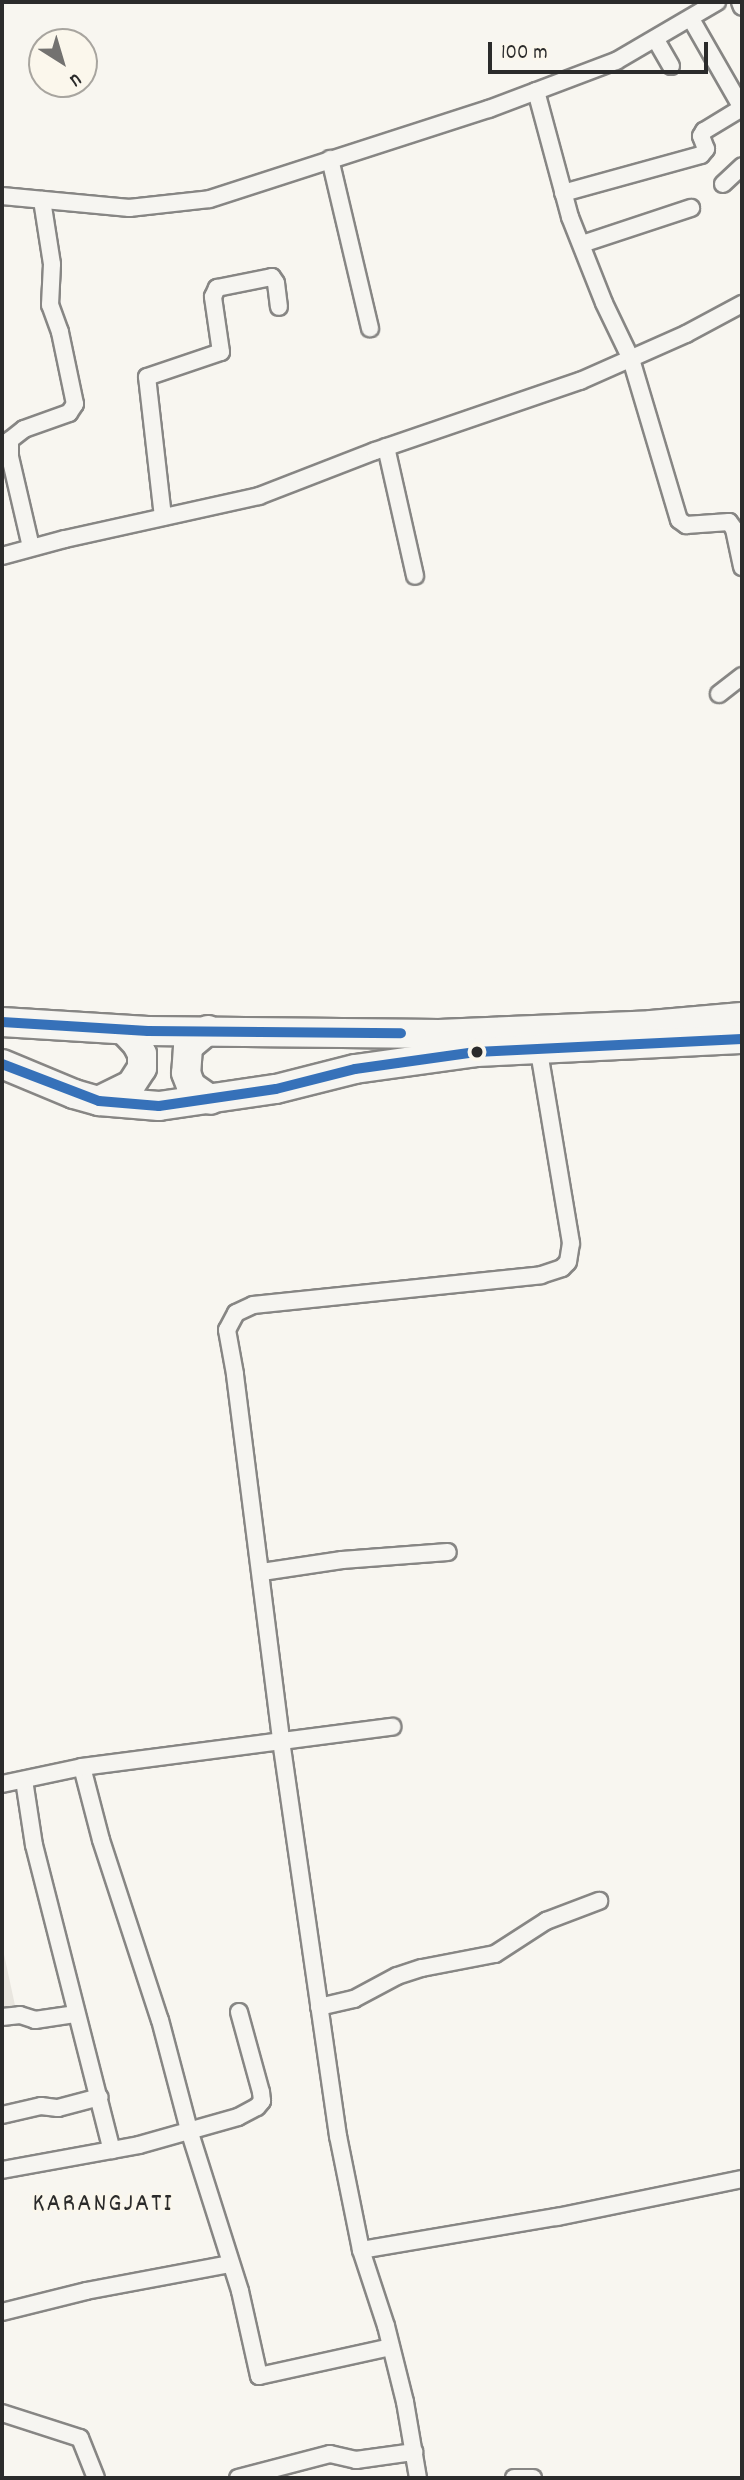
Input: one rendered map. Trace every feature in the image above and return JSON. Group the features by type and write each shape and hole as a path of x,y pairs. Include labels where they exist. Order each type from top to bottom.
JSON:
{"highway":[{"path":"2,1022 124,1030 208,1030 254,1034 439,1034 639,1026 742,1017"},
{"path":"99,1101 131,1085 142,1068 142,1054 124,1030"},
{"path":"208,1030 188,1047 186,1073 191,1086 211,1100"},
{"path":"2,1064 48,1086 99,1101 159,1106 276,1089 355,1069 476,1052 742,1039"}],"street":[{"path":"2,196 129,208 183,204 235,192 489,109 616,61 717,2"},
{"path":"740,2 742,7"},
{"path":"563,192 701,155 706,149 701,136 704,131 742,108 691,19"},
{"path":"656,40 671,66"},
{"path":"536,91 563,192 604,303 631,359 679,520 686,525 729,522 734,529 742,567"},
{"path":"330,159 370,328"},
{"path":"723,184 742,166"},
{"path":"31,547 10,457 10,440 24,429 69,413 75,404 60,332 50,305 50,245 42,200"},
{"path":"582,244 691,208"},
{"path":"163,517 147,377 221,352 213,297 218,288 272,277 276,283 279,307"},
{"path":"2,556 31,547 259,496 386,447 543,394 631,359 742,304"},
{"path":"386,447 415,576"},
{"path":"2,494 18,489"},
{"path":"719,694 742,676"},
{"path":"418,2478 391,2347 360,2250 338,2136 281,1739 262,1572 227,1330 229,1321 244,1307 253,1305 541,1275 562,1268 568,1262 571,1243 539,1051"},
{"path":"262,1572 342,1560 448,1552"},
{"path":"2,1784 82,1767 281,1739 393,1727"},
{"path":"82,1767 101,1840 160,2020 189,2130 240,2291 259,2376 391,2347"},
{"path":"24,1780 34,1845 75,2014 100,2097 112,2150"},
{"path":"319,2007 354,1999 397,1976 422,1968 495,1954 546,1921 598,1901"},
{"path":"2,2170 112,2150 238,2117 257,2107 262,2101 239,2012"},
{"path":"2,2017 20,2015 35,2020 75,2014"},
{"path":"2,2115 41,2106 58,2108 100,2097"},
{"path":"360,2250 557,2217 742,2179"},
{"path":"2,2312 86,2291 230,2264"},
{"path":"2,2413 80,2438 96,2478"},
{"path":"2,2426 19,2417"},
{"path":"238,2478 330,2454 356,2460 414,2452"},
{"path":"514,2478 533,2478"}],"shaded area":[{"path":"2,1945 16,2010 2,2013"}],"transit line":[{"path":"2,1022 148,1031 401,1033"},
{"path":"2,1064 99,1101 159,1106 276,1089 355,1069 476,1052 742,1039"}],"district":[{"name":"KARANGJATI","path":"103,2205"}]}
